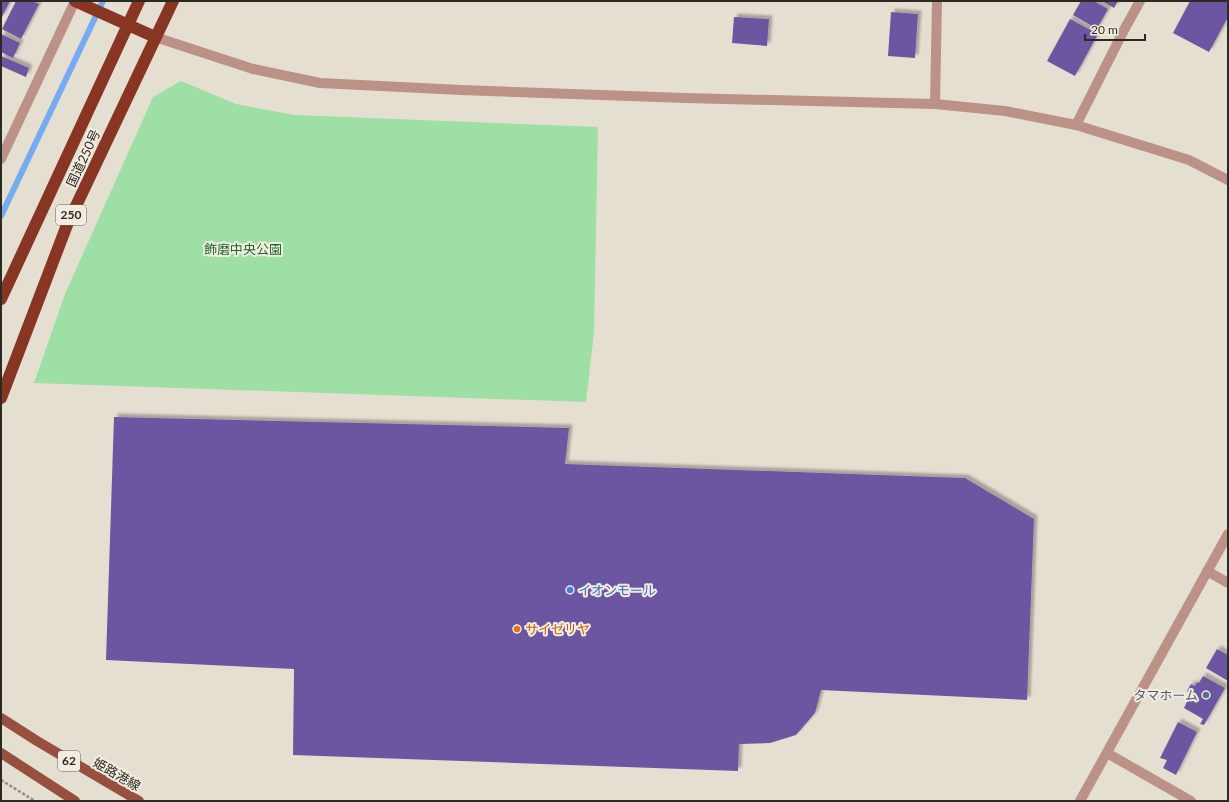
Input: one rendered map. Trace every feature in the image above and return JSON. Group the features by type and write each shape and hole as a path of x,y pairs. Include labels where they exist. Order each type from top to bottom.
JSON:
{"highway":[{"name":"国道250号","path":"1,299 139,1"},
{"name":"国道250号","path":"1,398 67,225 173,1"},
{"path":"77,2 155,37"}],"main road":[{"name":"姫路港線","path":"1,718 139,801"},
{"name":"62","path":"1,753 75,801"}],"street":[{"path":"935,104 937,1"},
{"path":"1076,125 1140,1"},
{"path":"1,159 77,2"},
{"path":"155,37 253,69 320,83 655,97 935,104 1005,111 1076,125 1189,160 1228,180"},
{"path":"1080,801 1108,753 1228,534"},
{"path":"1207,571 1228,583"},
{"path":"1108,753 1192,801"}],"path":[{"path":"1,780 35,801"}],"green space":[{"name":"飾磨中央公園","path":"181,81 236,104 294,115 598,127 594,333 586,402 34,383 65,294 153,97"}],"building":[{"path":"1,1 10,1 1,19"},
{"path":"16,1 32,1 39,4 21,39 2,29"},
{"path":"1081,1 1094,1 1108,9 1097,29 1073,15"},
{"path":"1102,1 1118,1 1114,8"},
{"path":"1190,1 1228,1 1228,17 1209,52 1173,33"},
{"path":"891,12 918,14 915,58 888,56"},
{"path":"734,17 769,19 767,46 732,43"},
{"path":"1070,19 1098,34 1075,76 1047,61"},
{"path":"1,34 20,43 13,58 1,52"},
{"path":"1,56 29,68 26,77 1,66"},
{"name":"イオンモール","path":"114,417 569,428 565,464 965,478 1034,519 1027,700 821,690 815,713 796,735 770,743 739,744 738,771 293,755 294,669 106,660"},
{"path":"1217,649 1228,655 1228,681 1206,668"},
{"path":"1203,676 1225,688 1204,725 1200,724 1203,719 1184,708 1191,693 1187,691 1191,684 1195,686 1197,682 1199,683"},
{"path":"1178,722 1197,732 1176,775 1163,768 1167,760 1160,758"}],"waterway":[{"path":"1,216 103,1"}],"place":[{"name":"イオンモール","path":"570,590"},
{"name":"サイゼリヤ","path":"517,629"},
{"name":"タマホーム","path":"1206,695"}]}
